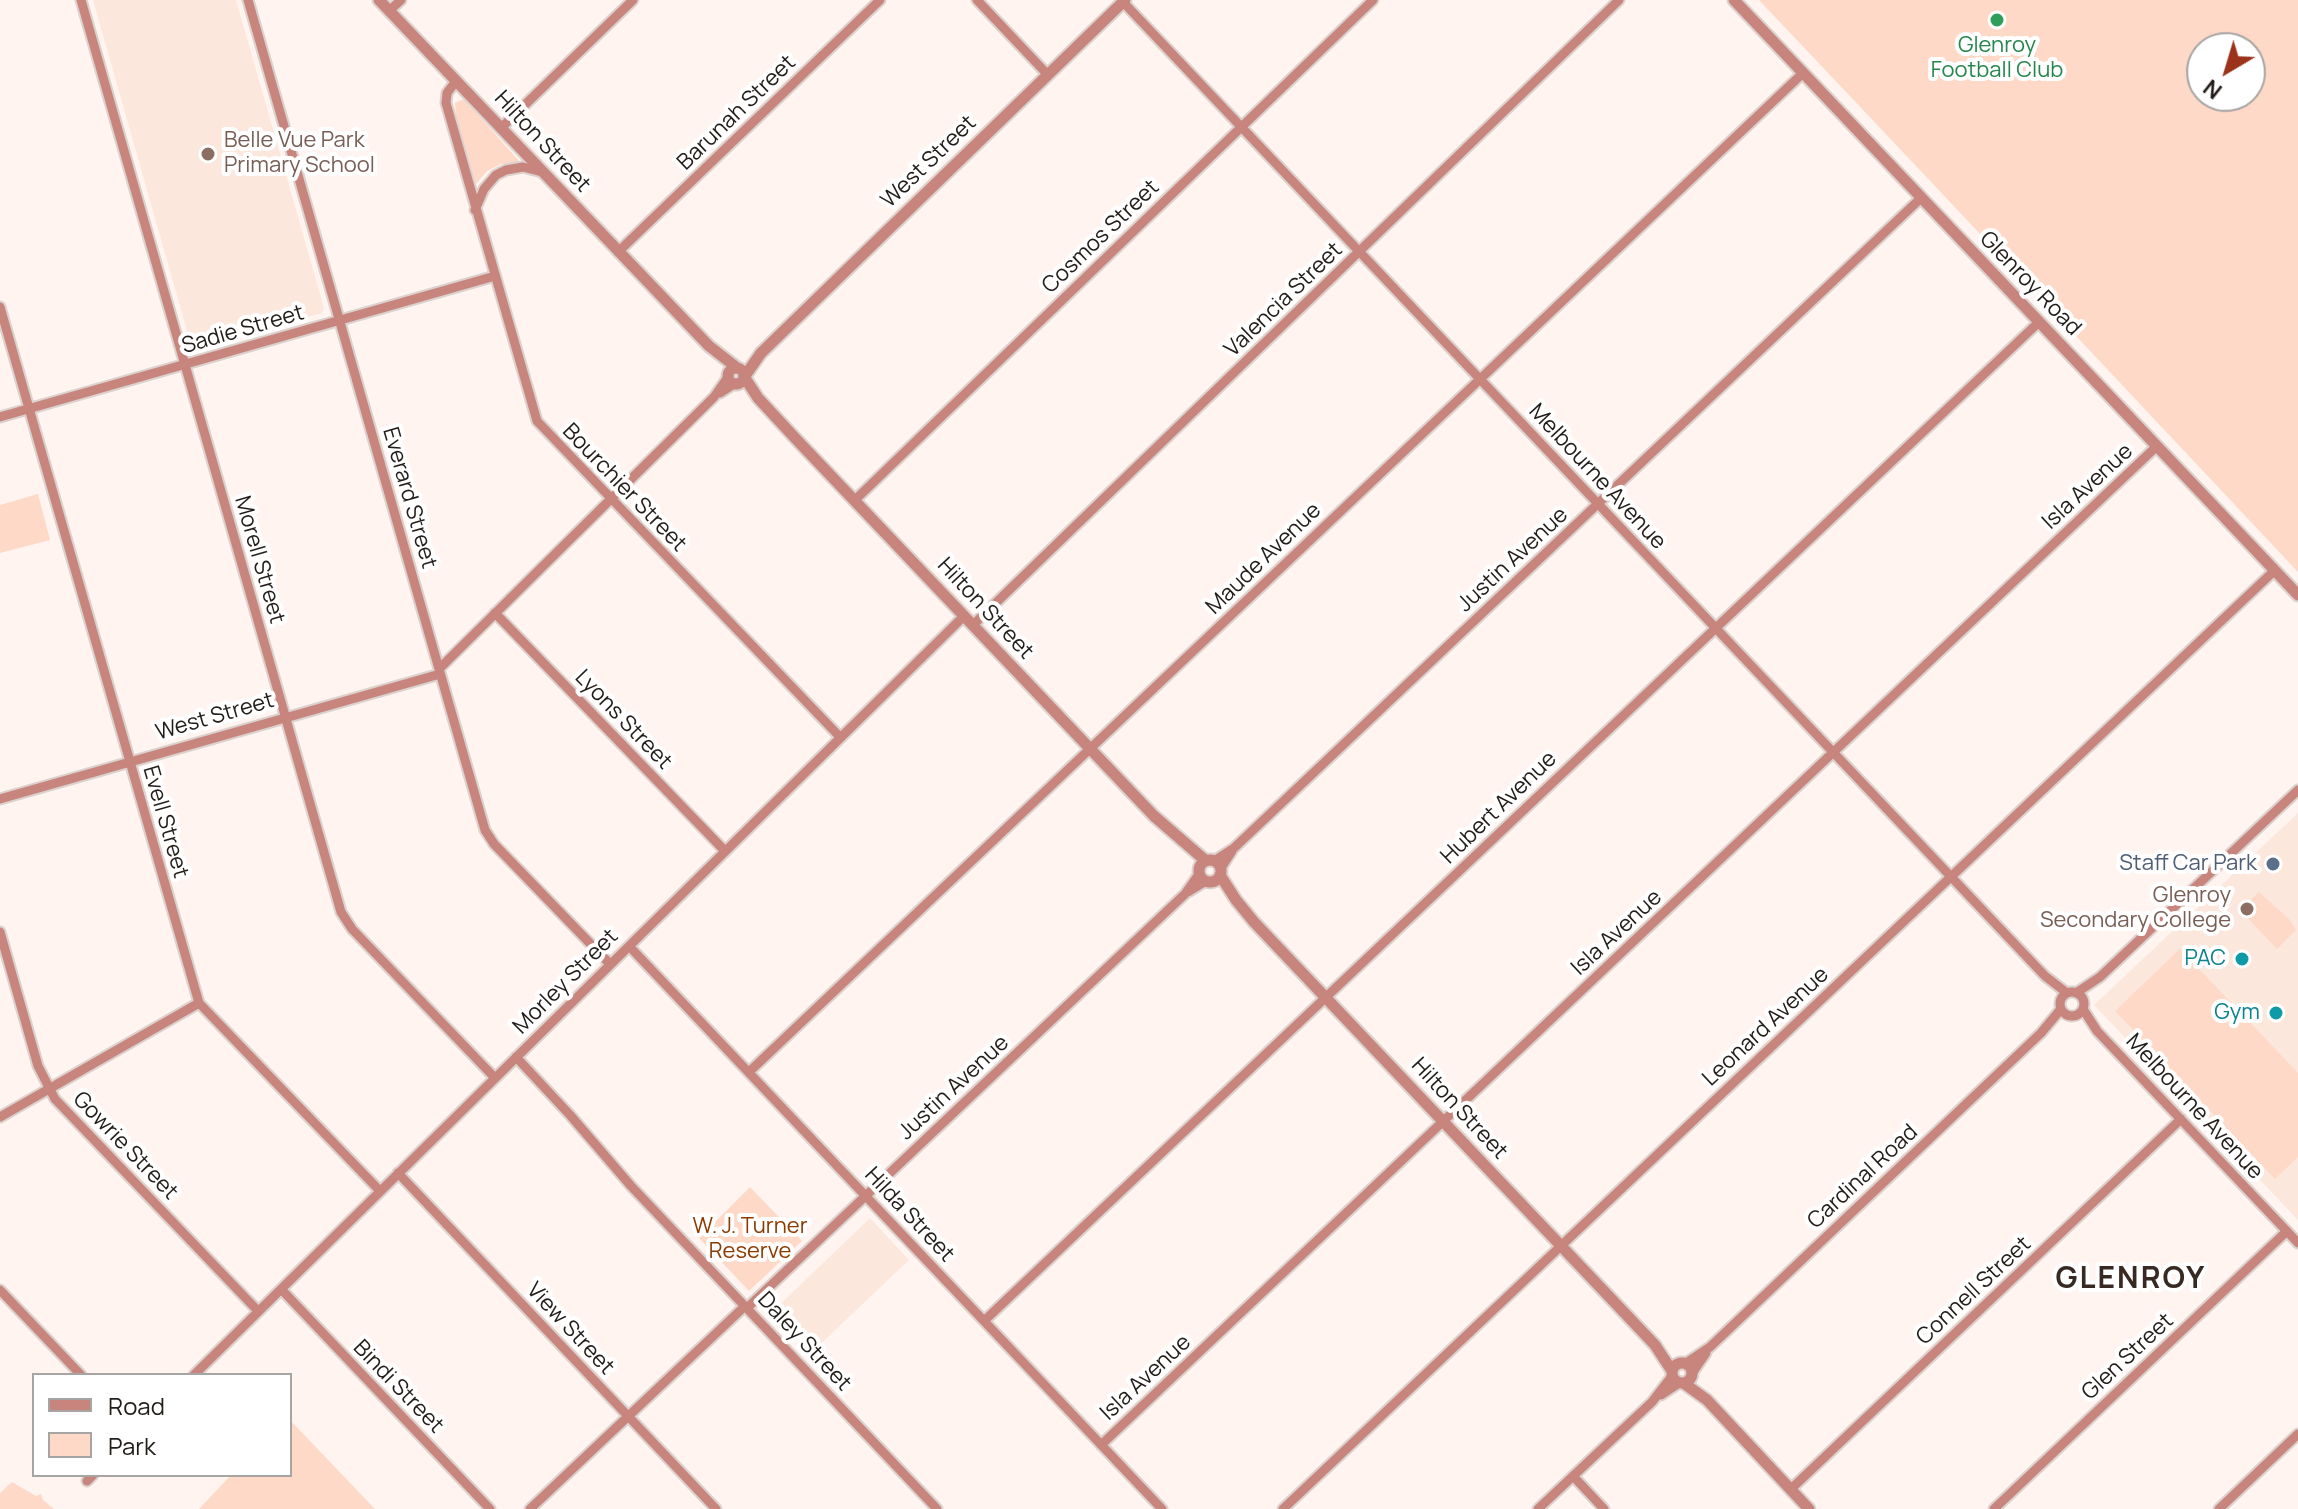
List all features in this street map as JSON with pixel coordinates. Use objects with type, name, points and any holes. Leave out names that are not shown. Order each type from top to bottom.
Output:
[{"type":"street","name":"Morell Street","points":[[81,0],[344,920],[495,1078]]},
{"type":"street","name":"Everard Street","points":[[248,0],[489,837],[610,964]]},
{"type":"street","name":"Hilton Street","points":[[379,0],[1090,749],[1210,871],[1325,997],[1809,1509]]},
{"type":"street","points":[[389,11],[401,0]]},
{"type":"street","points":[[501,128],[633,0]]},
{"type":"street","name":"Barunah Street","points":[[618,252],[880,0]]},
{"type":"street","points":[[977,0],[1048,75]]},
{"type":"street","name":"Cosmos Street","points":[[855,500],[1373,0]]},
{"type":"street","name":"Valencia Street","points":[[973,625],[1619,0]]},
{"type":"street","name":"Glenroy Road","points":[[1734,0],[2298,595]]},
{"type":"street","name":"West Street","points":[[0,799],[440,671],[714,397],[1124,1]]},
{"type":"street","name":"Melbourne Avenue","points":[[1124,1],[2298,1243]]},
{"type":"street","name":"Maude Avenue","points":[[749,1072],[1803,73]]},
{"type":"street","name":"Bourchier Street","points":[[456,81],[447,93],[446,103],[537,421],[840,737]]},
{"type":"street","points":[[475,210],[484,189],[496,175],[523,167],[542,172]]},
{"type":"street","name":"Justin Avenue","points":[[530,1509],[866,1196],[1921,198]]},
{"type":"street","name":"Sadie Street","points":[[0,417],[495,276]]},
{"type":"street","name":"Evell Street","points":[[0,307],[199,1003],[380,1191]]},
{"type":"street","name":"Hubert Avenue","points":[[984,1321],[2039,322]]},
{"type":"street","name":"Isla Avenue","points":[[1101,1445],[2157,446]]},
{"type":"street","name":"Leonard Avenue","points":[[1283,1509],[2274,571]]},
{"type":"street","name":"Lyons Street","points":[[495,613],[725,851]]},
{"type":"street","name":"Morley Street","points":[[196,1373],[964,616]]},
{"type":"street","name":"Cardinal Road","points":[[1538,1509],[2298,790]]},
{"type":"street","name":"Gowrie Street","points":[[0,932],[38,1066],[49,1089],[64,1111],[258,1311]]},
{"type":"street","name":"Hilda Street","points":[[629,946],[1162,1509]]},
{"type":"street","points":[[0,1117],[199,1003]]},
{"type":"street","name":"Daley Street","points":[[516,1057],[631,1186],[937,1509]]},
{"type":"street","name":"Connell Street","points":[[1791,1489],[2181,1119]]},
{"type":"street","name":"View Street","points":[[398,1173],[716,1509]]},
{"type":"street","name":"Glen Street","points":[[1994,1509],[2287,1231]]},
{"type":"street","name":"Bindi Street","points":[[281,1289],[490,1509]]},
{"type":"street","points":[[0,1290],[79,1373]]},
{"type":"street","points":[[2219,1509],[2298,1434]]},
{"type":"street","points":[[1573,1476],[1604,1509]]},
{"type":"shaded area","name":"Belle Vue Park Primary School","points":[[93,0],[236,0],[324,308],[322,313],[196,348],[191,345]]},
{"type":"shaded area","name":"Glenroy Secondary College","points":[[2298,813],[2298,1220],[2094,1005]]},
{"type":"shaded area","points":[[870,1218],[909,1260],[811,1353],[772,1312]]},
{"type":"green space","points":[[1759,0],[2298,0],[2298,572]]},
{"type":"green space","points":[[464,99],[521,163],[501,164],[487,171],[476,184],[456,116],[455,103]]},
{"type":"green space","points":[[38,494],[50,540],[0,553],[0,505]]},
{"type":"green space","points":[[2259,892],[2290,920],[2296,930],[2277,949],[2240,910]]},
{"type":"green space","points":[[2180,949],[2298,1073],[2298,1157],[2275,1179],[2115,1011]]},
{"type":"green space","name":"W. J. Turner Reserve","points":[[750,1187],[802,1241],[749,1291],[699,1238]]},
{"type":"green space","points":[[292,1422],[375,1509],[199,1509],[229,1477],[292,1477]]},
{"type":"green space","points":[[12,1482],[36,1496],[41,1494],[43,1500],[54,1509],[0,1509],[0,1493]]},
{"type":"place","name":"Glenroy Football Club","points":[[1997,20]]},
{"type":"place","name":"Belle Vue Park Primary School","points":[[208,154]]},
{"type":"place","name":"Staff Car Park","points":[[2273,864]]},
{"type":"place","name":"Glenroy Secondary College","points":[[2247,909]]},
{"type":"place","name":"PAC","points":[[2242,959]]},
{"type":"place","name":"Gym","points":[[2276,1013]]},
{"type":"district","name":"GLENROY","points":[[2131,1280]]}]
